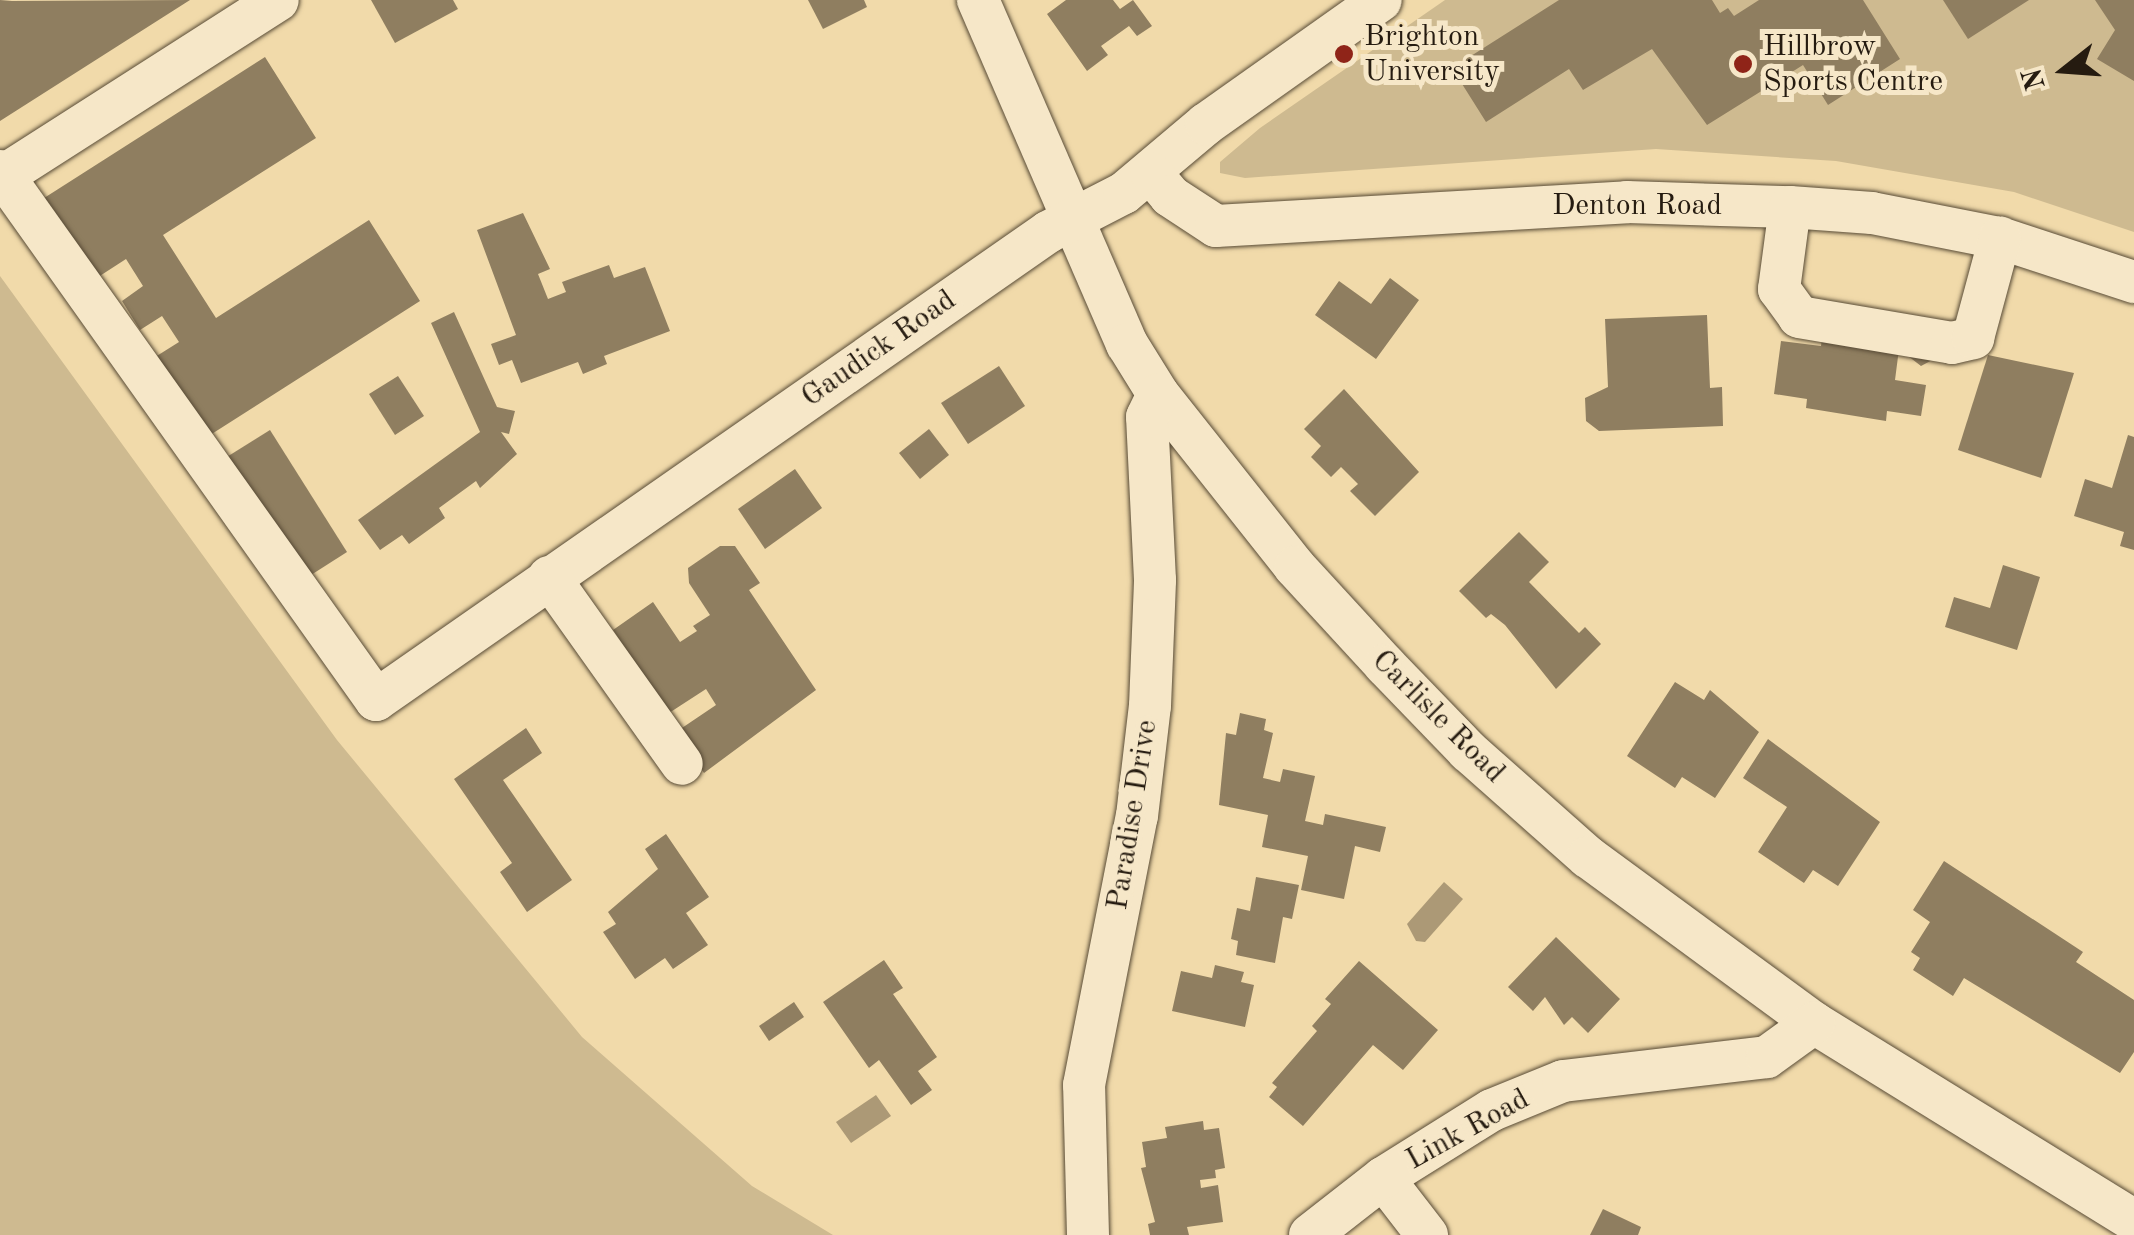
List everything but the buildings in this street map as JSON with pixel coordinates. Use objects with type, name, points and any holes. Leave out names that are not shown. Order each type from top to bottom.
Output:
[{"type":"street","points":[[2,174],[278,0]]},
{"type":"street","name":"Carlisle Road","points":[[978,0],[1127,344],[1158,394],[1296,566],[1468,751],[1588,857],[1814,1023],[2130,1207]]},
{"type":"street","name":"Gaudick Road","points":[[2,174],[376,700],[1048,232],[1076,221],[1150,173],[1206,124],[1382,0]]},
{"type":"street","name":"Denton Road","points":[[1150,173],[1196,218],[1242,228],[1627,202],[1790,207],[1872,213],[2000,238],[2134,282]]},
{"type":"street","points":[[1790,207],[1779,289],[1799,317],[1952,343],[1974,338],[2000,238]]},
{"type":"street","name":"Paradise Drive","points":[[1088,1235],[1084,1086],[1136,816],[1150,706],[1155,580],[1146,417],[1158,394]]},
{"type":"street","points":[[549,577],[682,764]]},
{"type":"street","name":"Link Road","points":[[1310,1235],[1383,1178],[1492,1110],[1563,1082],[1728,1066],[1767,1057],[1814,1023]]},
{"type":"street","points":[[1383,1178],[1427,1235]]},
{"type":"shaded area","name":"Hillbrow Sports Centre","points":[[1445,0],[2134,0],[2134,232],[2014,192],[1836,161],[1656,149],[1245,178],[1220,173],[1220,162],[1260,128]]},
{"type":"shaded area","points":[[0,276],[337,740],[582,1037],[752,1186],[833,1235],[0,1235]]},
{"type":"shaded area","points":[[1444,882],[1463,899],[1425,942],[1416,941],[1407,924]]},
{"type":"shaded area","points":[[876,1095],[891,1116],[851,1143],[836,1122]]},
{"type":"place","name":"Brighton University","points":[[1344,54]]},
{"type":"place","name":"Hillbrow Sports Centre","points":[[1743,64]]}]
